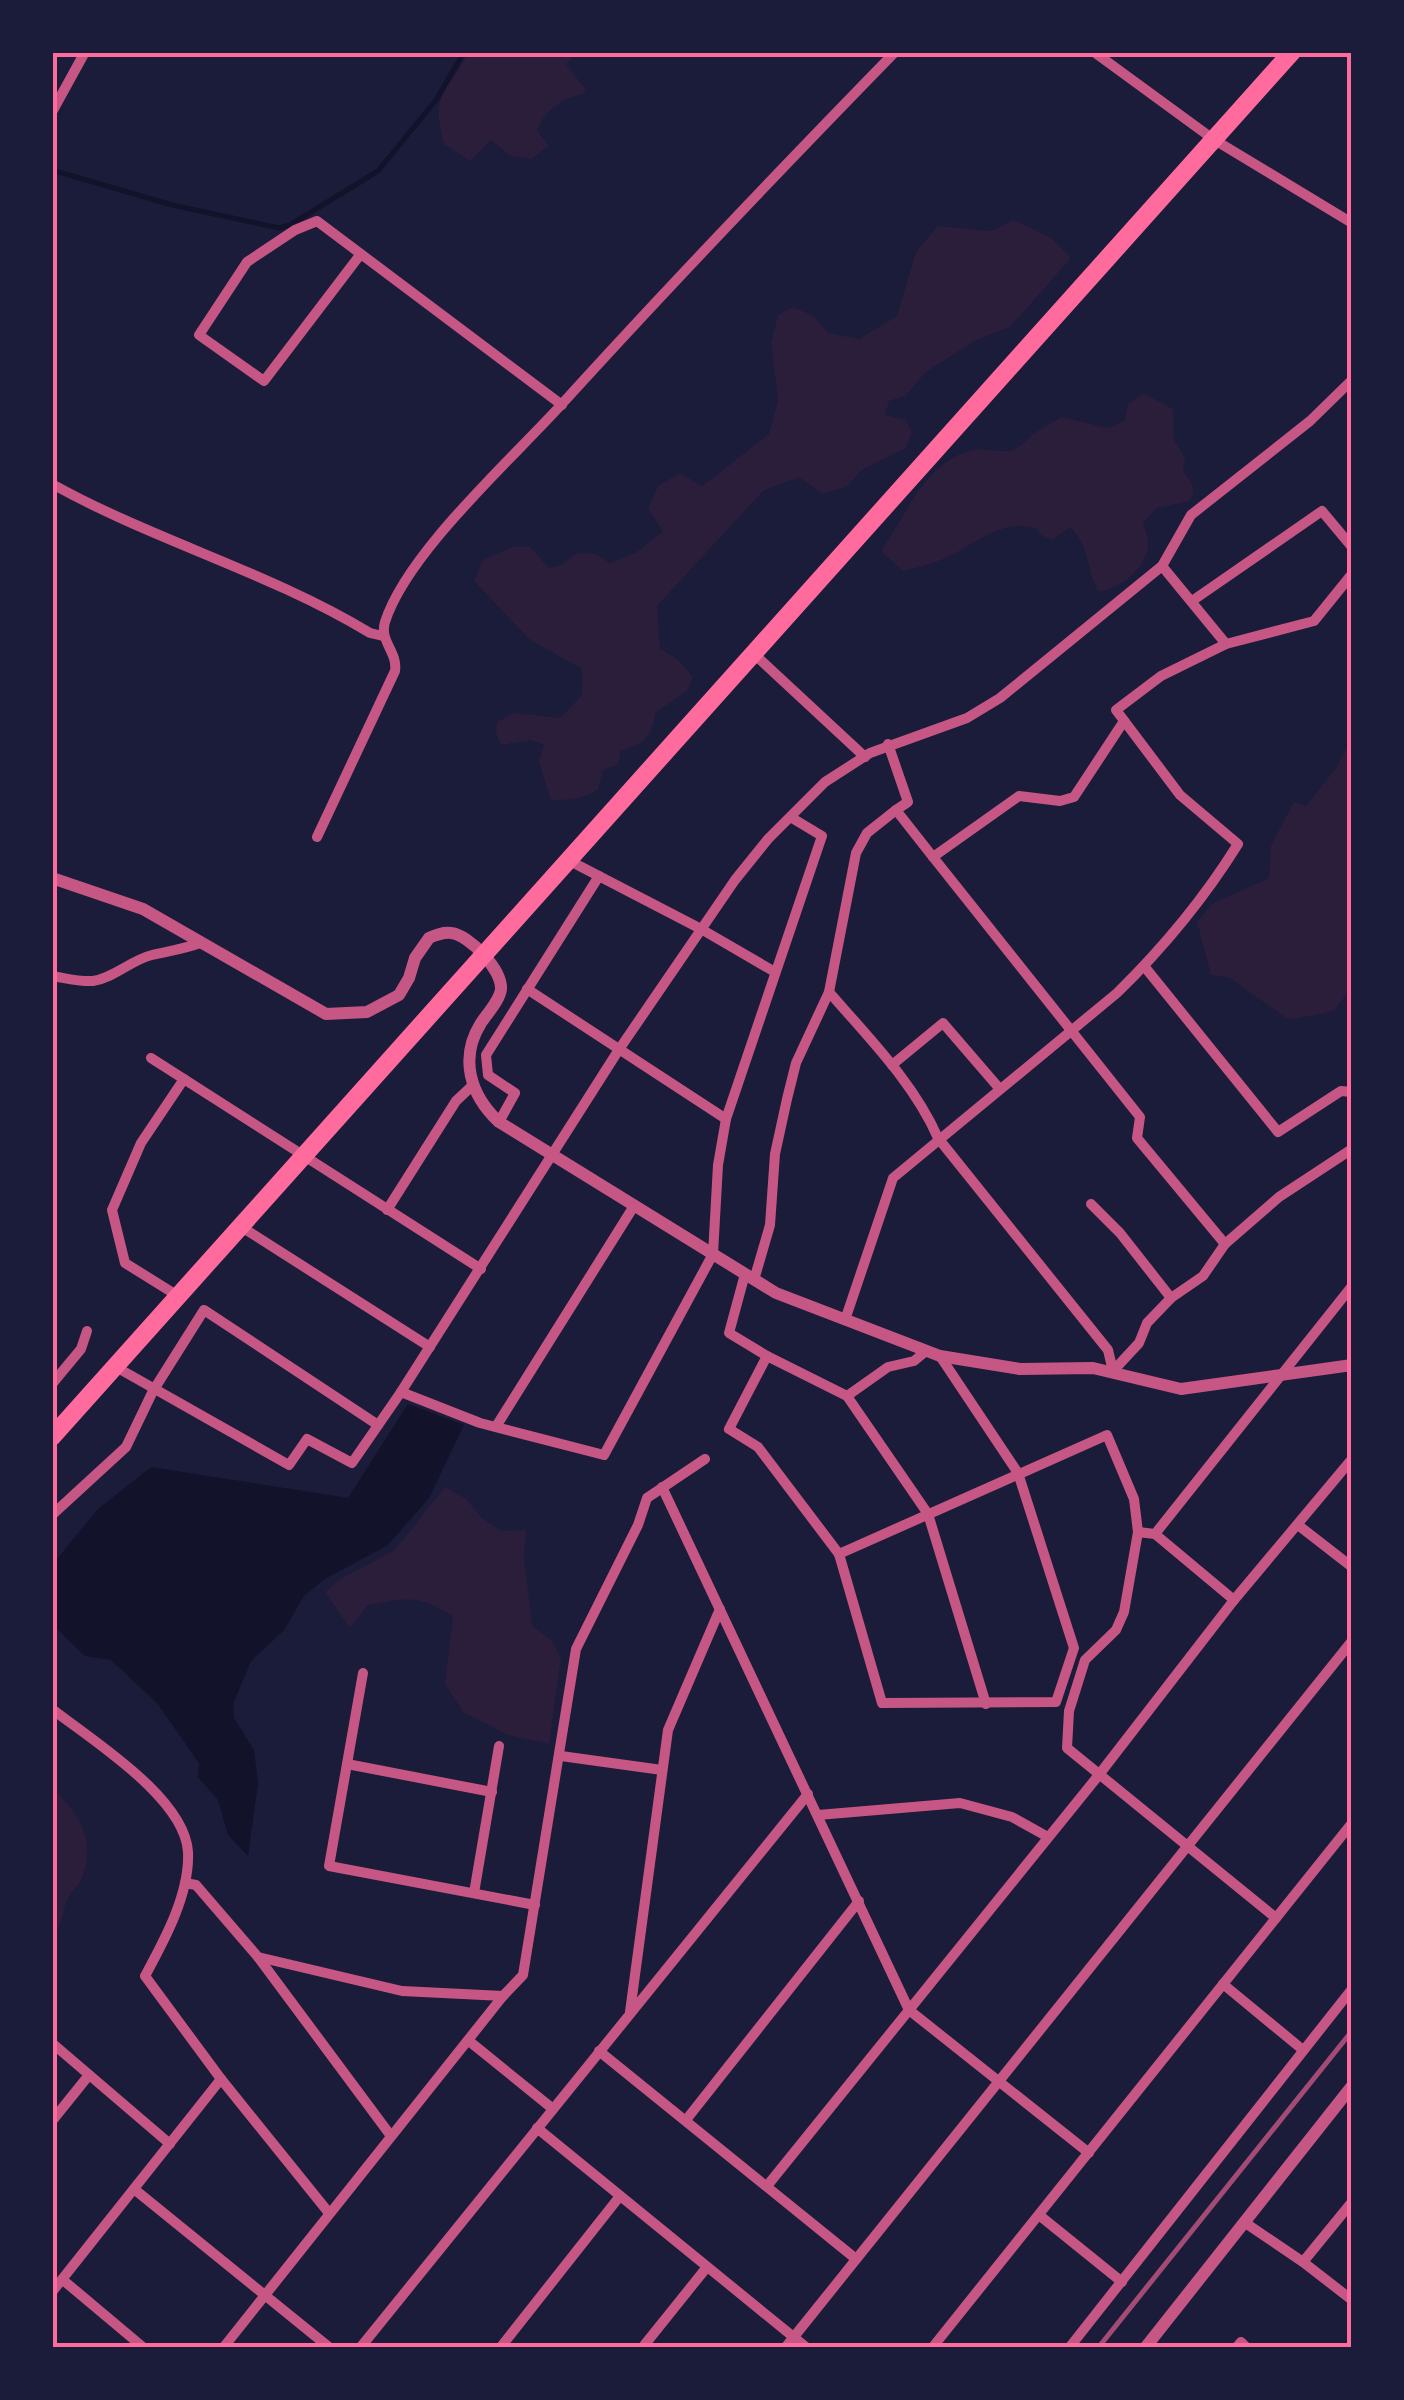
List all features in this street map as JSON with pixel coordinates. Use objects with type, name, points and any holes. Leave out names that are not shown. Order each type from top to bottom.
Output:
[{"type":"main road","points":[[52,1437],[1292,52]]},
{"type":"street","points":[[52,112],[86,52]]},
{"type":"street","points":[[317,838],[395,671],[396,660],[383,636],[384,623],[422,559],[453,521],[895,52]]},
{"type":"street","points":[[1094,52],[1213,139],[1352,223]]},
{"type":"street","points":[[360,256],[264,380],[199,335],[247,262],[317,221],[562,405]]},
{"type":"street","points":[[116,1367],[289,1465],[308,1440],[352,1463],[481,1270],[618,1051],[701,929],[768,840],[825,782],[888,744],[966,718],[1000,698],[1162,566],[1191,515],[1310,421],[1352,380]]},
{"type":"street","points":[[52,484],[112,516],[290,588],[370,633],[383,636]]},
{"type":"street","points":[[1192,602],[1322,511],[1352,547]]},
{"type":"street","points":[[1162,566],[1226,644]]},
{"type":"street","points":[[844,1320],[893,1178],[1144,966],[1238,844],[1180,795],[1116,710],[1161,676],[1226,644],[1314,621],[1352,574]]},
{"type":"street","points":[[753,653],[865,758]]},
{"type":"street","points":[[934,857],[1018,796],[1060,801],[1074,798],[1124,721]]},
{"type":"street","points":[[888,744],[908,802],[867,833],[856,853],[829,992],[796,1063],[775,1154],[770,1225],[729,1333],[847,1396],[928,1514],[986,1704]]},
{"type":"street","points":[[896,810],[1140,1117],[1137,1138],[1225,1244]]},
{"type":"street","points":[[401,1392],[480,1423],[604,1455],[714,1254],[718,1166],[726,1119],[822,836],[792,818]]},
{"type":"street","points":[[568,860],[774,972]]},
{"type":"street","points":[[499,1122],[514,1092],[488,1076],[486,1055],[599,876]]},
{"type":"street","points":[[52,878],[143,909],[326,1014],[367,1012],[399,995],[428,938],[439,934],[462,936],[483,954],[500,989],[472,1043],[473,1085],[482,1106],[499,1122],[776,1293],[926,1351],[1020,1370],[1093,1368],[1182,1389],[1352,1365]]},
{"type":"street","points":[[52,976],[90,982],[105,978],[130,962],[200,943]]},
{"type":"street","points":[[1144,966],[1278,1132],[1341,1091],[1352,1092]]},
{"type":"street","points":[[527,988],[726,1119]]},
{"type":"street","points":[[829,992],[892,1065],[938,1138],[1108,1350],[1113,1371]]},
{"type":"street","points":[[892,1065],[943,1023],[998,1088]]},
{"type":"street","points":[[151,1058],[481,1270]]},
{"type":"street","points":[[178,1296],[125,1263],[112,1210],[141,1143],[184,1078]]},
{"type":"street","points":[[387,1210],[456,1101],[473,1085]]},
{"type":"street","points":[[1113,1371],[1139,1343],[1147,1323],[1170,1298],[1203,1276],[1225,1244],[1279,1197],[1352,1149]]},
{"type":"street","points":[[1091,1204],[1120,1233],[1170,1298]]},
{"type":"street","points":[[497,1426],[634,1206]]},
{"type":"street","points":[[240,1226],[430,1346]]},
{"type":"street","points":[[1155,1534],[1352,1286]]},
{"type":"street","points":[[52,1515],[126,1447],[153,1391],[204,1310],[378,1426]]},
{"type":"street","points":[[52,1384],[82,1349],[87,1330]]},
{"type":"street","points":[[847,1396],[888,1367],[914,1361],[926,1351]]},
{"type":"street","points":[[767,1356],[729,1429],[758,1447],[839,1554],[882,1703],[1056,1702],[1074,1648],[1018,1473],[940,1356]]},
{"type":"street","points":[[839,1554],[1107,1435],[1134,1498],[1138,1532],[1124,1612],[1116,1630],[1085,1660],[1069,1712],[1067,1748],[1276,1918]]},
{"type":"street","points":[[767,2186],[1098,1776],[1234,1600],[1352,1458]]},
{"type":"street","points":[[223,2348],[522,1976],[582,1632],[638,1525],[646,1498],[705,1459]]},
{"type":"street","points":[[662,1488],[909,2010],[1089,2152]]},
{"type":"street","points":[[1298,1525],[1352,1567]]},
{"type":"street","points":[[1138,1532],[1155,1534],[1234,1600]]},
{"type":"street","points":[[630,2013],[662,1770],[676,1707],[720,1608]]},
{"type":"street","points":[[785,2348],[1352,1641]]},
{"type":"street","points":[[363,1673],[330,1866],[535,1904]]},
{"type":"street","points":[[52,1709],[143,1782],[178,1819],[188,1854],[185,1883],[145,1976],[329,2213]]},
{"type":"street","points":[[474,1893],[499,1746]]},
{"type":"street","points":[[560,1756],[662,1770]]},
{"type":"street","points":[[347,1764],[492,1792]]},
{"type":"street","points":[[360,2348],[808,1794]]},
{"type":"street","points":[[818,1814],[960,1803],[1012,1817],[1048,1836]]},
{"type":"street","points":[[932,2348],[1352,1823]]},
{"type":"street","points":[[185,1883],[196,1884],[258,1958],[391,2136]]},
{"type":"street","points":[[686,2120],[860,1901]]},
{"type":"street","points":[[258,1958],[402,1991],[503,1996]]},
{"type":"street","points":[[1223,1984],[1303,2050]]},
{"type":"street","points":[[1068,2348],[1352,1989]]},
{"type":"street","points":[[469,2041],[552,2109]]},
{"type":"street","points":[[52,2043],[170,2144]]},
{"type":"street","points":[[599,2051],[856,2259]]},
{"type":"street","points":[[52,2122],[90,2074]]},
{"type":"street","points":[[52,2292],[222,2079]]},
{"type":"street","points":[[1145,2348],[1352,2086]]},
{"type":"street","points":[[536,2128],[807,2348]]},
{"type":"street","points":[[134,2189],[330,2348]]},
{"type":"street","points":[[500,2348],[620,2196]]},
{"type":"street","points":[[1303,2262],[1352,2202]]},
{"type":"street","points":[[1040,2214],[1122,2282]]},
{"type":"street","points":[[1244,2222],[1352,2300]]},
{"type":"street","points":[[642,2348],[707,2266]]},
{"type":"street","points":[[63,2280],[144,2348]]},
{"type":"street","points":[[1236,2348],[1241,2342],[1247,2348]]},
{"type":"shaded area","points":[[468,53],[577,53],[566,64],[586,90],[560,103],[543,118],[537,131],[549,145],[532,159],[511,156],[491,140],[470,161],[444,144],[440,104]]},
{"type":"shaded area","points":[[1013,220],[1050,237],[1071,258],[1011,326],[976,340],[926,372],[905,396],[889,401],[885,415],[906,420],[912,432],[906,448],[863,469],[846,487],[823,494],[799,477],[763,491],[657,606],[660,648],[693,677],[687,691],[655,713],[645,739],[620,751],[619,764],[603,770],[598,790],[580,798],[551,801],[539,762],[544,745],[530,740],[501,745],[497,722],[514,713],[560,718],[582,695],[582,669],[529,639],[474,581],[483,560],[512,547],[530,547],[549,568],[561,565],[577,553],[596,554],[610,563],[637,552],[663,531],[648,509],[658,486],[680,473],[702,486],[769,434],[778,400],[771,343],[778,315],[793,307],[814,316],[828,333],[859,339],[897,316],[916,252],[938,226],[991,231]]},
{"type":"shaded area","points":[[1143,393],[1173,409],[1174,440],[1185,458],[1183,472],[1193,492],[1190,501],[1157,508],[1143,522],[1148,540],[1146,554],[1123,583],[1098,591],[1082,543],[1070,527],[1052,540],[1036,528],[998,530],[941,560],[903,571],[881,551],[927,480],[952,458],[974,450],[1015,449],[1061,417],[1108,428],[1125,420],[1128,404]]},
{"type":"shaded area","points":[[1351,740],[1351,988],[1334,1011],[1289,1020],[1230,978],[1211,975],[1197,922],[1212,904],[1269,878],[1271,845],[1294,802],[1306,806],[1336,768]]},
{"type":"shaded area","points":[[408,1404],[464,1425],[429,1498],[388,1545],[323,1580],[304,1596],[284,1630],[251,1661],[233,1704],[234,1718],[254,1750],[258,1783],[248,1856],[228,1835],[218,1800],[198,1777],[199,1763],[157,1703],[111,1660],[85,1656],[53,1625],[53,1564],[97,1510],[151,1467],[348,1498]]},
{"type":"shaded area","points":[[445,1487],[466,1499],[482,1518],[501,1531],[526,1530],[524,1557],[532,1625],[552,1641],[561,1658],[549,1744],[508,1735],[463,1712],[445,1684],[453,1616],[421,1601],[394,1601],[368,1605],[350,1628],[325,1592],[339,1580],[395,1550]]},
{"type":"shaded area","points":[[52,1787],[78,1818],[87,1853],[81,1880],[68,1897],[53,1937]]},
{"type":"waterway","points":[[52,170],[172,205],[279,228],[290,225],[378,171],[436,100],[464,52]]},
{"type":"railway","points":[[1098,2348],[1352,2031]]}]
